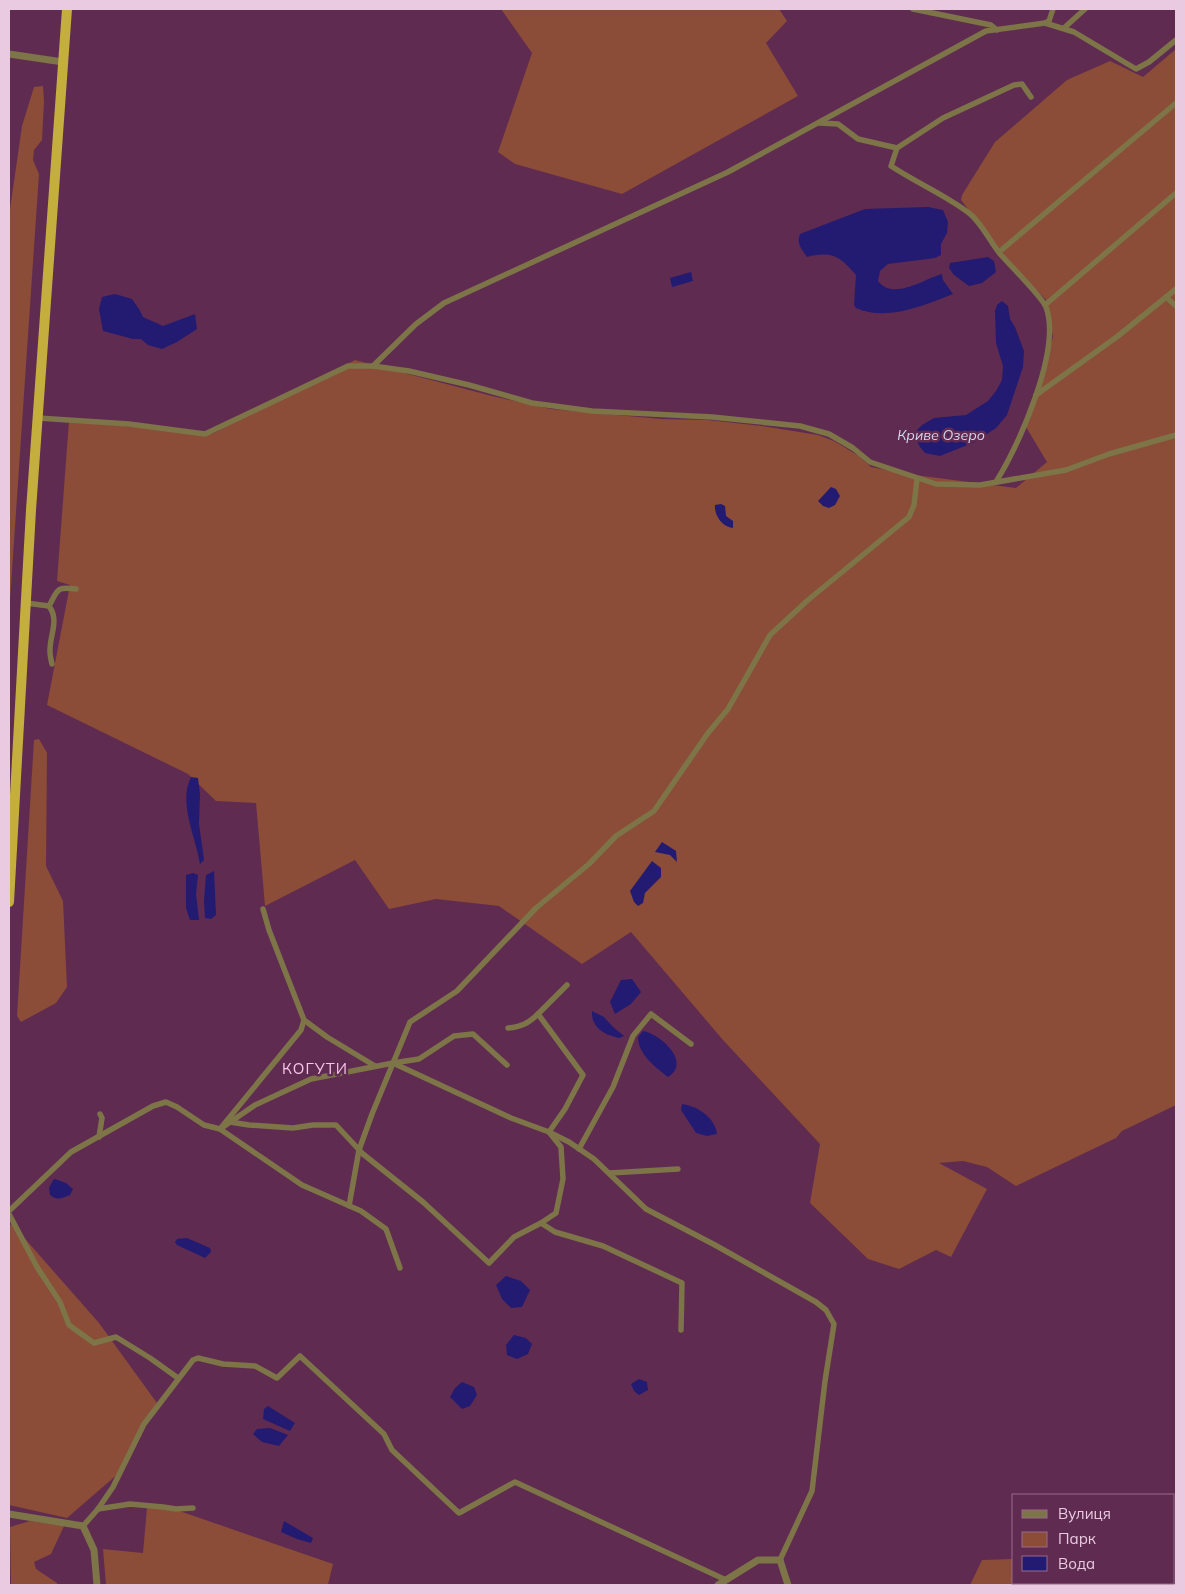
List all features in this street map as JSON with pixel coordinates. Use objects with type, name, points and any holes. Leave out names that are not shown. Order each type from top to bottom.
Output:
[{"type":"highway","points":[[9,902],[38,418],[67,9]]},
{"type":"street","points":[[913,9],[991,25],[997,30]]},
{"type":"street","points":[[1045,23],[1049,21],[1053,9]]},
{"type":"street","points":[[1064,28],[1085,9]]},
{"type":"street","points":[[373,366],[416,324],[444,303],[730,175],[986,31],[1045,23],[1074,32],[1136,69],[1149,62],[1176,40]]},
{"type":"street","points":[[9,54],[63,62]]},
{"type":"street","points":[[996,482],[1011,457],[1036,395],[1049,342],[1049,324],[1045,305],[999,252],[971,215],[948,199],[891,166],[897,148],[943,118],[1014,85],[1022,84],[1031,97]]},
{"type":"street","points":[[999,252],[1176,103]]},
{"type":"street","points":[[820,123],[838,124],[858,139],[897,148]]},
{"type":"street","points":[[1045,305],[1176,193]]},
{"type":"street","points":[[1036,395],[1118,336],[1176,288]]},
{"type":"street","points":[[1166,297],[1176,306]]},
{"type":"street","points":[[38,418],[129,424],[205,434],[348,366],[373,366],[426,375],[532,403],[592,411],[712,417],[800,426],[829,434],[853,448],[870,462],[936,484],[980,485],[1066,470],[1109,454],[1176,435]]},
{"type":"street","points":[[349,1206],[359,1150],[392,1063],[410,1022],[457,991],[536,908],[588,864],[616,836],[654,811],[708,733],[728,709],[770,635],[808,600],[909,517],[915,499],[917,479]]},
{"type":"street","points":[[49,606],[57,591],[64,587],[76,589]]},
{"type":"street","points":[[26,603],[49,606],[54,612],[50,652],[52,664]]},
{"type":"street","points":[[263,909],[304,1020],[326,1038],[375,1066]]},
{"type":"street","points":[[508,1028],[530,1023],[567,985]]},
{"type":"street","points":[[538,1014],[553,1037],[583,1075],[565,1109],[549,1132]]},
{"type":"street","points":[[579,1148],[613,1087],[633,1036],[651,1014],[691,1044]]},
{"type":"street","points":[[220,1129],[300,1030],[304,1020]]},
{"type":"street","points":[[220,1129],[254,1105],[311,1079],[419,1058],[454,1036],[474,1034],[508,1065]]},
{"type":"street","points":[[392,1063],[503,1115],[549,1132],[579,1148],[610,1173],[646,1209],[715,1244],[816,1302],[826,1310],[834,1324],[812,1491],[780,1560],[788,1585]]},
{"type":"street","points":[[178,1378],[116,1337],[94,1343],[69,1325],[60,1302],[37,1267],[9,1212],[71,1152],[153,1106],[166,1102],[177,1107],[204,1125],[220,1129],[302,1184],[361,1211],[386,1230],[400,1268]]},
{"type":"street","points":[[99,1136],[102,1118],[100,1114]]},
{"type":"street","points":[[230,1122],[293,1128],[313,1125],[336,1126],[359,1150],[423,1202],[489,1263],[514,1237],[556,1214],[563,1179],[561,1147],[549,1132]]},
{"type":"street","points":[[610,1173],[678,1169]]},
{"type":"street","points":[[541,1223],[555,1232],[604,1246],[682,1282],[681,1330]]},
{"type":"street","points":[[83,1526],[98,1509],[113,1486],[144,1424],[193,1360],[198,1358],[223,1364],[256,1366],[278,1378],[300,1356],[384,1434],[392,1450],[459,1512],[515,1482],[726,1580]]},
{"type":"street","points":[[98,1509],[130,1504],[163,1506],[176,1509],[193,1508]]},
{"type":"street","points":[[9,1514],[83,1526]]},
{"type":"street","points":[[83,1526],[94,1550],[97,1585]]},
{"type":"street","points":[[718,1585],[758,1560],[780,1560]]},
{"type":"green space","points":[[501,9],[779,9],[787,21],[766,43],[798,96],[622,194],[515,164],[498,152],[532,53]]},
{"type":"green space","points":[[1176,49],[1176,1105],[1122,1131],[1116,1138],[1016,1186],[987,1167],[963,1161],[939,1163],[987,1189],[951,1257],[936,1250],[899,1269],[868,1259],[810,1203],[820,1144],[723,1040],[631,932],[582,964],[499,906],[436,899],[389,909],[355,860],[265,906],[256,803],[216,801],[188,774],[47,705],[70,585],[57,581],[69,421],[212,434],[355,360],[492,396],[551,409],[661,419],[708,420],[818,435],[834,441],[859,456],[871,467],[907,474],[1016,488],[1047,462],[1026,427],[1053,337],[1047,301],[1012,265],[961,200],[962,195],[995,142],[1067,80],[1110,61],[1143,77]]},
{"type":"green space","points":[[43,86],[42,140],[34,150],[33,160],[39,174],[9,615],[9,216],[22,126],[34,87]]},
{"type":"green space","points":[[39,739],[47,753],[46,866],[63,901],[67,987],[56,1003],[21,1022],[17,1016],[34,740]]},
{"type":"green space","points":[[12,1224],[99,1323],[157,1403],[119,1473],[67,1518],[9,1505],[9,1226]]},
{"type":"green space","points":[[165,1506],[333,1564],[328,1585],[106,1585],[103,1549],[143,1553],[147,1508]]},
{"type":"green space","points":[[30,1521],[64,1526],[51,1554],[34,1562],[36,1569],[57,1583],[57,1585],[11,1585],[10,1527]]},
{"type":"green space","points":[[1012,1559],[1012,1584],[1105,1585],[970,1585],[982,1560]]},
{"type":"water","points":[[928,207],[943,210],[948,222],[947,233],[941,244],[941,255],[935,258],[888,264],[880,271],[878,281],[884,287],[900,289],[942,274],[943,280],[953,294],[918,307],[893,313],[868,312],[856,308],[854,305],[856,275],[845,263],[835,257],[816,255],[807,257],[799,244],[800,234],[865,209]]},
{"type":"water","points":[[988,257],[994,261],[996,272],[982,283],[969,286],[954,275],[949,268],[950,263]]},
{"type":"water","points":[[691,272],[693,281],[672,287],[670,278]]},
{"type":"water","points":[[115,294],[132,299],[143,317],[163,326],[195,314],[197,329],[162,349],[148,345],[141,339],[133,339],[103,331],[99,309],[102,297]]},
{"type":"water","name":"Криве Озеро","points":[[1002,301],[1008,306],[1010,319],[1024,351],[1023,367],[1007,415],[996,428],[975,442],[940,456],[925,453],[915,437],[916,431],[922,425],[934,418],[966,415],[988,401],[1002,380],[1003,366],[996,343],[995,311],[997,305]]},
{"type":"water","points":[[831,487],[836,489],[840,496],[835,505],[829,508],[823,506],[818,501]]},
{"type":"water","points":[[721,504],[725,506],[726,516],[733,521],[733,528],[726,526],[716,513],[715,505]]},
{"type":"water","points":[[191,777],[198,778],[200,794],[199,824],[204,860],[200,864],[187,809],[187,787]]},
{"type":"water","points":[[662,842],[676,851],[677,862],[670,855],[655,852]]},
{"type":"water","points":[[652,861],[661,868],[661,877],[645,893],[643,903],[638,906],[634,902],[630,891]]},
{"type":"water","points":[[214,871],[216,915],[211,919],[205,918],[204,901],[206,875]]},
{"type":"water","points":[[193,873],[198,875],[196,894],[199,920],[190,920],[186,908],[186,875]]},
{"type":"water","points":[[632,979],[641,992],[631,1004],[615,1014],[610,1002],[621,980]]},
{"type":"water","points":[[592,1011],[604,1017],[624,1036],[614,1037],[600,1030],[594,1022]]},
{"type":"water","points":[[643,1031],[658,1037],[675,1057],[677,1064],[675,1071],[668,1077],[648,1060],[641,1049],[638,1037]]},
{"type":"water","points":[[682,1104],[694,1107],[705,1114],[716,1128],[717,1134],[707,1136],[696,1133],[681,1110]]},
{"type":"water","points":[[55,1179],[66,1183],[73,1189],[70,1195],[57,1198],[50,1195],[49,1188]]},
{"type":"water","points":[[187,1238],[210,1248],[211,1252],[205,1258],[177,1245],[175,1242],[177,1239]]},
{"type":"water","points":[[506,1276],[521,1281],[530,1290],[522,1307],[511,1308],[502,1299],[496,1285]]},
{"type":"water","points":[[514,1335],[526,1338],[532,1344],[528,1354],[517,1359],[507,1355],[506,1345]]},
{"type":"water","points":[[639,1379],[647,1382],[648,1390],[639,1395],[634,1391],[631,1384]]},
{"type":"water","points":[[462,1382],[474,1387],[477,1395],[470,1406],[462,1409],[450,1397],[455,1388]]},
{"type":"water","points":[[268,1406],[295,1423],[290,1431],[263,1419],[264,1409]]},
{"type":"water","points":[[270,1428],[288,1435],[279,1446],[262,1442],[253,1434],[257,1429]]},
{"type":"water","points":[[284,1521],[313,1538],[311,1543],[281,1532]]},
{"type":"district","name":"КОГУТИ","points":[[315,1069]]}]
